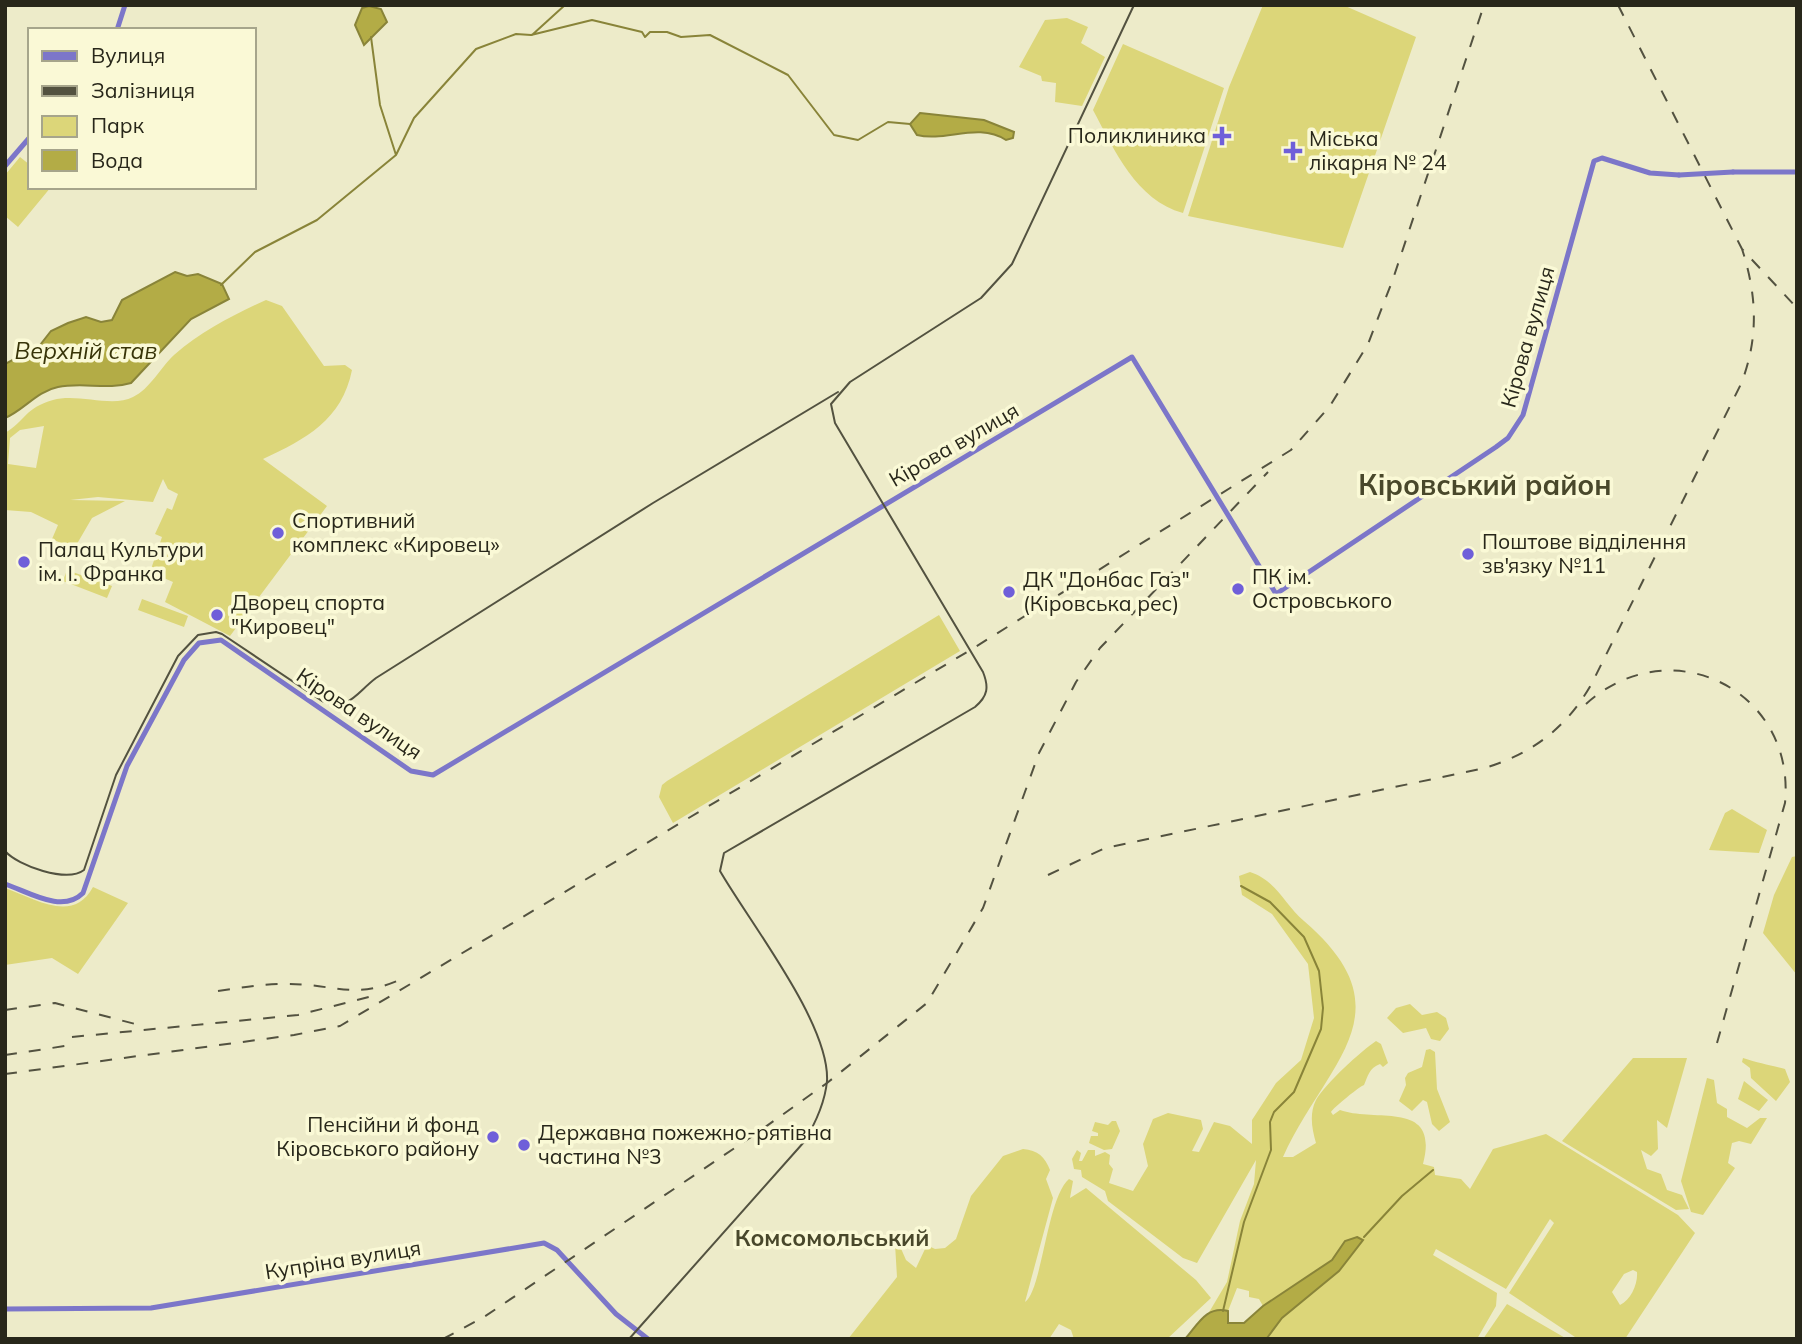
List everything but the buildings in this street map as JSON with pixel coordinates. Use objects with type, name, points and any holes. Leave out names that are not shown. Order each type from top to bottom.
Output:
[{"type":"main road","points":[[118,28],[125,5]]},
{"type":"main road","points":[[5,166],[28,139]]},
{"type":"main road","name":"Кірова вулиця","points":[[5,884],[60,903],[71,902],[83,893],[127,766],[184,660],[199,643],[221,640],[411,771],[433,775],[1132,357],[1220,507],[1276,594],[1496,447],[1517,428],[1536,374],[1594,161],[1602,158],[1650,173],[1679,175],[1797,172]]},
{"type":"main road","name":"Купріна вулиця","points":[[5,1309],[151,1308],[544,1243],[557,1250],[616,1314],[648,1339]]},
{"type":"green space","name":"Міська лікарня № 24","points":[[1263,5],[1343,5],[1416,37],[1343,248],[1188,216],[1229,87]]},
{"type":"green space","points":[[1067,18],[1088,27],[1081,43],[1105,57],[1082,106],[1055,102],[1056,83],[1042,81],[1041,76],[1019,67],[1045,20]]},
{"type":"green space","points":[[1123,44],[1224,88],[1183,213],[1167,207],[1140,186],[1119,157],[1093,110]]},
{"type":"green space","points":[[20,157],[28,163],[28,189],[49,189],[18,227],[5,216],[5,175]]},
{"type":"green space","points":[[266,300],[282,306],[324,366],[345,365],[352,370],[340,402],[320,426],[294,444],[263,459],[327,506],[230,636],[165,602],[173,582],[150,572],[162,537],[155,534],[167,508],[172,510],[178,494],[168,489],[163,479],[153,502],[98,497],[70,500],[125,501],[92,518],[74,549],[52,539],[58,525],[31,512],[5,510],[5,433],[36,407],[53,400],[73,398],[115,401],[133,397],[145,389],[169,360],[185,346],[218,324]],"holes":[[[44,426],[36,468],[8,464],[10,438],[20,430]]]},
{"type":"green space","points":[[67,570],[112,586],[107,598],[63,581]]},
{"type":"green space","points":[[142,599],[188,616],[184,627],[138,610]]},
{"type":"green space","points":[[939,615],[960,651],[673,823],[659,797],[662,785],[667,781]]},
{"type":"green space","points":[[1732,809],[1767,830],[1759,853],[1709,850],[1725,813]]},
{"type":"green space","points":[[1797,856],[1797,975],[1763,933],[1774,895],[1792,857]]},
{"type":"green space","points":[[1250,872],[1274,887],[1336,954],[1352,983],[1355,1011],[1349,1038],[1283,1157],[1293,1157],[1316,1143],[1312,1116],[1316,1100],[1344,1068],[1376,1041],[1381,1044],[1388,1063],[1383,1067],[1380,1064],[1373,1068],[1364,1085],[1336,1106],[1331,1112],[1333,1115],[1340,1110],[1401,1117],[1414,1122],[1422,1130],[1426,1144],[1423,1164],[1434,1167],[1435,1175],[1461,1179],[1470,1189],[1493,1149],[1546,1134],[1678,1215],[1695,1233],[1625,1339],[1578,1339],[1509,1293],[1554,1223],[1550,1219],[1506,1289],[1436,1249],[1433,1255],[1497,1293],[1496,1306],[1477,1339],[1263,1339],[1292,1287],[1263,1306],[1259,1299],[1249,1297],[1249,1291],[1237,1288],[1228,1311],[1223,1309],[1208,1314],[1227,1282],[1240,1221],[1254,1184],[1256,1160],[1197,1263],[1183,1258],[1108,1201],[1105,1191],[1082,1177],[1081,1170],[1074,1169],[1072,1159],[1077,1150],[1081,1153],[1079,1161],[1082,1161],[1088,1150],[1095,1150],[1095,1156],[1105,1152],[1110,1155],[1109,1164],[1113,1169],[1109,1183],[1133,1191],[1148,1166],[1143,1144],[1153,1119],[1168,1113],[1201,1120],[1203,1129],[1192,1151],[1199,1152],[1214,1122],[1230,1126],[1252,1144],[1252,1120],[1276,1083],[1301,1060],[1314,1018],[1308,964],[1272,914],[1242,895],[1239,876]],"holes":[[[1633,1270],[1637,1272],[1633,1291],[1620,1305],[1612,1292],[1624,1274]]]},
{"type":"green space","points":[[93,887],[128,903],[78,974],[52,958],[5,965],[5,888],[53,906],[65,906],[85,898]]},
{"type":"green space","points":[[1410,1004],[1422,1015],[1437,1012],[1446,1018],[1449,1029],[1440,1041],[1431,1039],[1426,1028],[1403,1033],[1387,1018],[1396,1008]]},
{"type":"green space","points":[[1426,1050],[1435,1052],[1437,1089],[1450,1122],[1439,1131],[1432,1124],[1427,1102],[1423,1100],[1412,1111],[1399,1101],[1406,1085],[1405,1078],[1408,1073],[1422,1067]]},
{"type":"green space","points":[[1633,1058],[1687,1058],[1667,1128],[1657,1120],[1658,1149],[1651,1156],[1641,1150],[1647,1169],[1661,1174],[1667,1190],[1682,1195],[1689,1209],[1676,1210],[1562,1141]]},
{"type":"green space","points":[[1743,1058],[1785,1069],[1790,1082],[1776,1101],[1751,1078],[1750,1068],[1742,1062]]},
{"type":"green space","points":[[1707,1078],[1714,1080],[1717,1103],[1727,1109],[1727,1117],[1747,1128],[1760,1118],[1767,1118],[1751,1144],[1739,1141],[1732,1143],[1728,1163],[1735,1168],[1703,1215],[1691,1212],[1681,1181]]},
{"type":"green space","points":[[1744,1081],[1768,1100],[1759,1111],[1738,1099]]},
{"type":"green space","points":[[1116,1121],[1120,1131],[1112,1149],[1104,1150],[1089,1143],[1091,1136],[1098,1136],[1098,1133],[1092,1131],[1095,1122],[1108,1125]]},
{"type":"green space","points":[[1023,1149],[1037,1153],[1046,1161],[1050,1170],[1046,1179],[1053,1198],[1025,1302],[1036,1281],[1055,1204],[1069,1179],[1073,1181],[1070,1198],[1086,1188],[1196,1280],[1211,1298],[1167,1339],[1074,1339],[1071,1330],[1059,1324],[1049,1339],[848,1339],[897,1277],[895,1244],[899,1244],[906,1260],[916,1268],[925,1249],[918,1241],[935,1249],[945,1248],[956,1239],[971,1196],[1003,1156]]},
{"type":"green space","points":[[1507,1304],[1567,1339],[1483,1339]]},
{"type":"water","points":[[369,6],[381,9],[387,22],[364,45],[355,25],[362,8]]},
{"type":"water","points":[[920,113],[984,120],[1014,132],[1013,138],[1006,140],[995,135],[973,132],[939,136],[917,135],[910,124]]},
{"type":"water","name":"Верхній став","points":[[175,272],[187,276],[198,274],[222,284],[229,299],[191,319],[131,383],[50,389],[5,418],[5,364],[40,345],[51,331],[68,323],[86,317],[101,322],[112,320],[122,300]]},
{"type":"water","points":[[1357,1237],[1363,1240],[1339,1271],[1282,1318],[1267,1338],[1185,1339],[1203,1318],[1214,1311],[1228,1311],[1228,1323],[1244,1323],[1263,1306],[1332,1260],[1345,1241]]},
{"type":"waterway","points":[[532,35],[565,5]]},
{"type":"waterway","points":[[221,285],[255,252],[317,220],[396,155],[414,118],[476,49],[516,34],[531,35],[592,20],[642,32],[645,37],[650,32],[667,32],[681,37],[710,35],[788,75],[834,135],[858,140],[888,122],[910,124]]},
{"type":"waterway","points":[[371,37],[380,105],[396,155]]},
{"type":"waterway","points":[[1223,1311],[1244,1222],[1271,1150],[1270,1122],[1274,1112],[1294,1092],[1321,1029],[1323,1008],[1319,971],[1304,937],[1270,902],[1241,886]]},
{"type":"waterway","points":[[1364,1237],[1402,1196],[1433,1170]]},
{"type":"tram line","points":[[629,1339],[804,1142],[819,1113],[826,1089],[824,1058],[816,1031],[786,974],[720,871],[724,853],[975,707],[986,691],[983,672],[835,423],[831,404],[850,382],[981,298],[1012,264],[1134,5]]},
{"type":"tram line","points":[[5,851],[20,862],[55,874],[76,874],[84,870],[116,775],[178,656],[198,635],[216,632],[222,634],[322,701],[331,704],[346,703],[376,678],[653,503],[838,392]]},
{"type":"railway","points":[[5,1074],[294,1035],[340,1026],[972,649],[1291,450],[1330,406],[1368,344],[1393,279],[1484,5]]},
{"type":"railway","points":[[1618,5],[1742,249],[1797,308]]},
{"type":"railway","points":[[1048,875],[1105,848],[1485,768],[1518,755],[1547,737],[1571,714],[1591,685],[1741,384],[1751,350],[1754,316],[1751,283],[1742,249]]},
{"type":"railway","points":[[443,1339],[484,1317],[754,1135],[827,1083],[927,1003],[983,908],[1039,753],[1076,682],[1100,648],[1268,472]]},
{"type":"railway","points":[[1586,704],[1619,682],[1654,672],[1689,672],[1721,683],[1749,702],[1770,729],[1783,763],[1785,803],[1717,1043]]},
{"type":"railway","points":[[218,991],[284,984],[358,990],[406,977]]},
{"type":"railway","points":[[72,1037],[298,1015],[373,996]]},
{"type":"railway","points":[[5,1010],[55,1003],[139,1025]]},
{"type":"railway","points":[[5,1055],[65,1046]]},
{"type":"place","name":"Поликлиника","points":[[1222,136]]},
{"type":"place","name":"Міська лікарня № 24","points":[[1293,151]]},
{"type":"place","name":"Cпортивний комплекс «Кировец»","points":[[278,533]]},
{"type":"place","name":"Поштове відділення зв'язку №11","points":[[1468,554]]},
{"type":"place","name":"Палац Культури ім. І. Франка","points":[[24,562]]},
{"type":"place","name":"ПК ім. Островського","points":[[1238,589]]},
{"type":"place","name":"ДК \"Донбас Газ\" (Кіровська рес)","points":[[1009,592]]},
{"type":"place","name":"Дворец спорта \"Кировец\"","points":[[217,615]]},
{"type":"place","name":"Пенсійни й фонд Кіровського району","points":[[493,1137]]},
{"type":"place","name":"Державна пожежно-рятівна частина №3","points":[[524,1145]]},
{"type":"district","name":"Кіровський район","points":[[1485,485]]},
{"type":"district","name":"Комсомольський","points":[[832,1238]]}]
